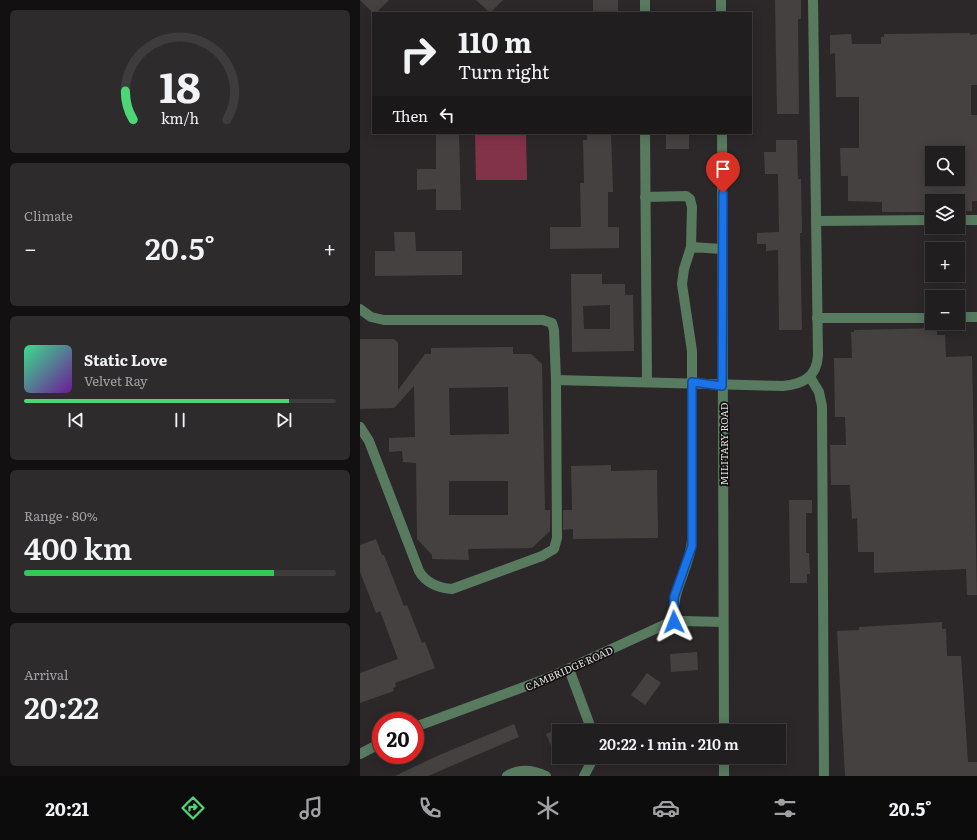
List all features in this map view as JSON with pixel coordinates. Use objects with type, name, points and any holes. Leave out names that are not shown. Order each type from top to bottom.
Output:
[{"type":"street","points":[[645,0],[645,12]]},
{"type":"street","points":[[721,0],[721,12]]},
{"type":"street","points":[[556,380],[692,382],[722,386],[788,385],[802,382],[810,377],[817,365],[813,0]]},
{"type":"street","points":[[645,134],[647,381]]},
{"type":"street","name":"MILITARY ROAD","points":[[722,134],[724,724]]},
{"type":"street","points":[[645,197],[686,196],[690,199],[692,207],[691,247],[684,269],[682,284],[691,342],[692,546],[674,597],[674,622]]},
{"type":"street","points":[[816,221],[925,220]]},
{"type":"street","points":[[965,220],[977,220]]},
{"type":"street","points":[[691,247],[722,249]]},
{"type":"street","points":[[360,310],[370,317],[384,320],[550,321],[554,325],[556,380],[557,538],[555,548],[542,556],[455,588],[442,588],[427,581],[422,575],[367,438],[360,427]]},
{"type":"street","points":[[965,317],[977,317]]},
{"type":"street","points":[[817,318],[925,318]]},
{"type":"street","points":[[810,377],[818,392],[822,406],[824,776]]},
{"type":"street","name":"CAMBRIDGE ROAD","points":[[424,724],[569,669],[663,625],[674,622],[723,622]]},
{"type":"street","points":[[569,669],[589,724]]},
{"type":"street","points":[[360,754],[372,748]]},
{"type":"street","points":[[584,776],[590,764]]},
{"type":"street","points":[[724,764],[724,776]]},
{"type":"street","points":[[507,776],[524,770],[536,771],[546,776]]},
{"type":"shaded area","points":[[475,134],[526,134],[527,180],[476,180]]},
{"type":"building","points":[[360,0],[389,0],[377,12],[372,12]]},
{"type":"building","points":[[476,0],[503,0],[491,12],[489,12]]},
{"type":"building","points":[[593,0],[618,0],[618,12],[593,12]]},
{"type":"building","points":[[775,0],[801,0],[801,19],[798,19],[799,114],[777,114]]},
{"type":"building","points":[[851,34],[852,44],[881,44],[881,37],[884,37],[884,34],[977,34],[977,85],[971,85],[971,115],[977,115],[977,201],[972,201],[972,211],[965,211],[965,194],[925,194],[925,212],[882,212],[882,202],[848,201],[848,176],[841,176],[840,148],[859,148],[859,97],[836,97],[835,53],[830,54],[830,35]]},
{"type":"building","points":[[436,134],[459,134],[461,210],[436,210],[436,189],[417,190],[417,169],[436,169]]},
{"type":"building","points":[[587,134],[611,134],[613,192],[608,192],[608,227],[619,227],[619,248],[550,249],[550,227],[581,227],[580,183],[584,183],[583,140],[587,140]]},
{"type":"building","points":[[666,134],[689,134],[689,149],[666,149]]},
{"type":"building","points":[[776,140],[797,140],[798,179],[801,179],[802,233],[800,233],[802,330],[779,330],[778,250],[766,251],[766,244],[757,244],[757,233],[779,232],[778,174],[765,174],[764,152],[776,152]]},
{"type":"building","points":[[394,232],[415,232],[416,251],[462,251],[462,275],[375,276],[375,251],[395,251]]},
{"type":"building","points":[[571,274],[602,274],[602,284],[625,284],[625,295],[633,295],[634,351],[572,352]],"holes":[[[610,305],[610,329],[584,329],[583,306]]]},
{"type":"building","points":[[925,328],[925,330],[937,330],[937,335],[945,335],[946,357],[972,356],[977,595],[967,595],[966,569],[874,573],[874,552],[858,552],[857,518],[852,519],[850,485],[831,485],[830,445],[846,445],[845,417],[835,417],[834,358],[852,358],[851,332],[854,332],[854,330]]},
{"type":"building","points":[[360,339],[394,339],[398,343],[398,390],[425,354],[431,354],[431,348],[513,347],[513,354],[531,354],[542,364],[545,510],[550,510],[550,531],[532,548],[468,549],[469,560],[432,559],[432,555],[417,539],[416,463],[403,462],[402,451],[389,452],[389,438],[415,437],[414,386],[394,408],[360,409]],"holes":[[[508,387],[509,434],[450,435],[449,388]],[[449,481],[508,481],[508,515],[449,515]]]},
{"type":"building","points":[[611,465],[611,471],[657,470],[658,538],[573,539],[573,529],[563,530],[563,510],[572,510],[571,466]]},
{"type":"building","points":[[789,500],[812,500],[812,513],[806,513],[806,553],[809,553],[810,574],[807,574],[807,583],[790,583]]},
{"type":"building","points":[[376,539],[382,555],[384,555],[404,606],[407,605],[422,643],[425,642],[435,668],[395,683],[396,687],[393,688],[394,691],[360,703],[360,673],[398,659],[380,611],[376,613],[360,572],[360,545]]},
{"type":"building","points":[[942,622],[942,629],[946,629],[947,656],[961,656],[968,762],[977,762],[977,776],[845,776],[837,631],[859,630],[859,627]]},
{"type":"building","points":[[697,652],[698,670],[671,672],[670,654]]},
{"type":"building","points":[[647,673],[661,683],[645,705],[631,695]]},
{"type":"building","points":[[514,724],[519,737],[428,776],[395,776],[420,764],[424,764],[424,762]]},
{"type":"building","points":[[552,731],[552,748],[546,734]]},
{"type":"route","points":[[674,622],[674,597],[692,546],[692,382],[722,386],[723,193]]}]
